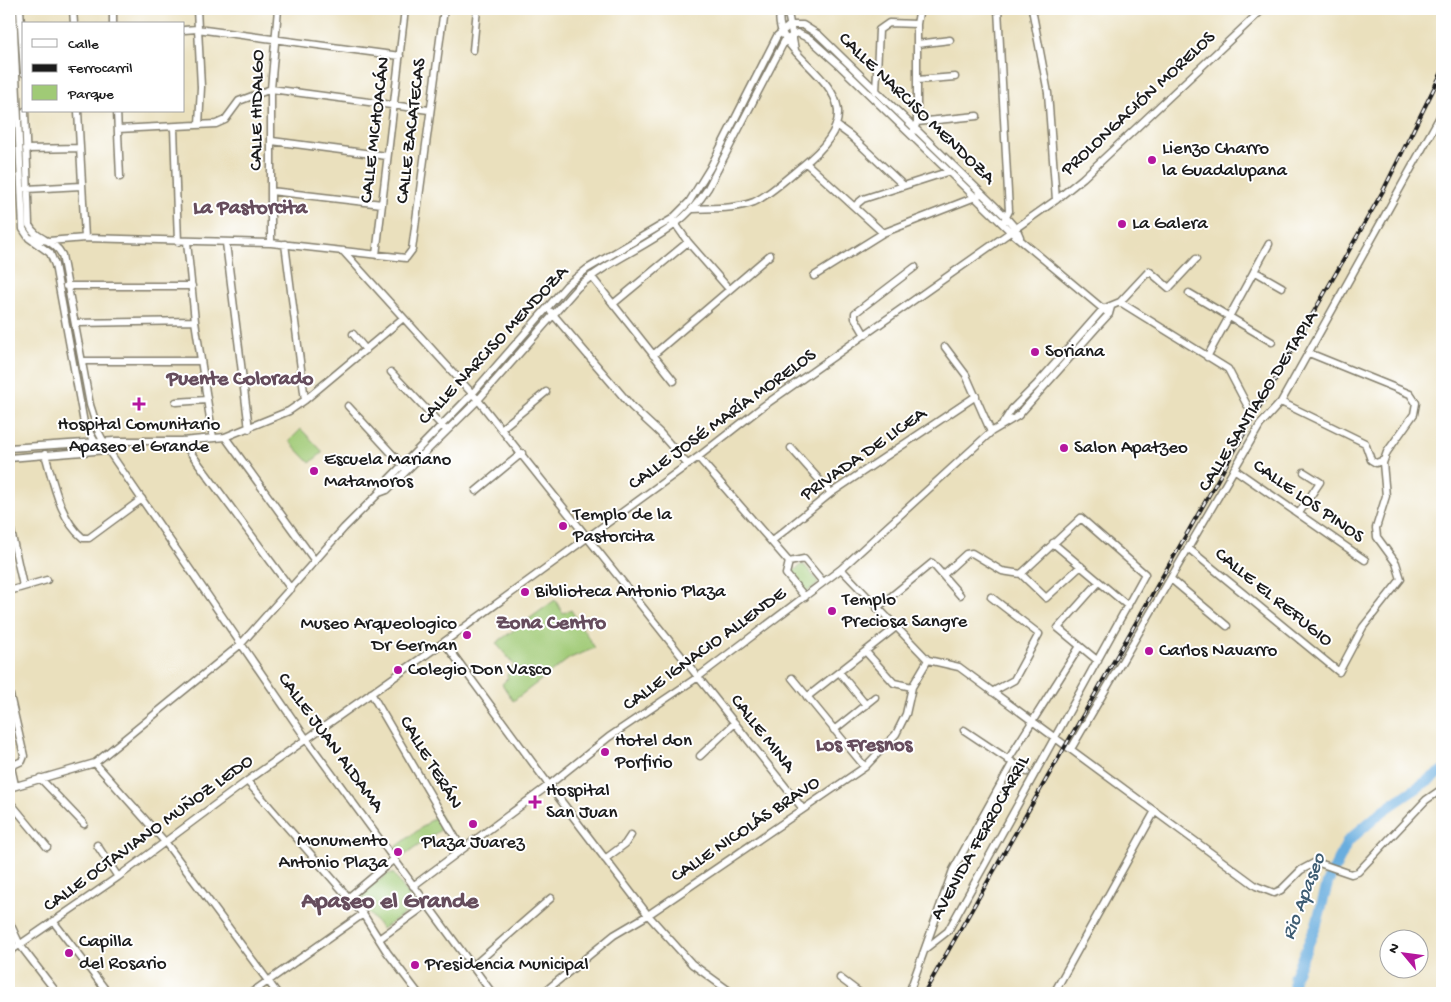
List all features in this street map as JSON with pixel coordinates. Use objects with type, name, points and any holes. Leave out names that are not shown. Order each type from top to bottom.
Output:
[{"type":"street","points":[[13,9],[12,66],[15,72],[20,206],[23,229],[29,238],[50,253],[60,287],[84,423],[95,442],[108,450]]},
{"type":"street","points":[[20,9],[22,25]]},
{"type":"street","points":[[73,9],[74,22]]},
{"type":"street","points":[[113,9],[113,22]]},
{"type":"street","points":[[197,9],[200,87],[199,126]]},
{"type":"street","name":"CALLE HIDALGO","points":[[271,243],[271,90],[278,9]]},
{"type":"street","name":"CALLE MICHOACÁN","points":[[376,255],[405,9]]},
{"type":"street","name":"CALLE ZACATECAS","points":[[376,255],[403,259],[410,256],[444,9]]},
{"type":"street","points":[[473,50],[477,9]]},
{"type":"street","points":[[783,9],[793,34],[795,50]]},
{"type":"street","points":[[694,209],[752,202],[806,163],[823,146],[836,125],[838,116],[831,90],[822,78],[784,40],[779,18],[783,9]]},
{"type":"street","points":[[913,132],[917,122],[917,24],[919,13],[922,9]]},
{"type":"street","points":[[998,9],[1006,217]]},
{"type":"street","name":"PROLONGACIÓN MORELOS","points":[[1032,9],[1048,93],[1056,200]]},
{"type":"street","name":"PROLONGACIÓN MORELOS","points":[[1014,231],[1056,200],[1263,9]]},
{"type":"street","points":[[876,92],[880,30],[888,23],[917,24]]},
{"type":"street","name":"CALLE NARCISO MENDOZA","points":[[12,787],[94,763],[241,644],[379,493],[403,464],[472,394],[567,285],[587,269],[672,219],[694,196],[781,31],[790,25],[803,25],[815,32],[842,63],[978,196]]},
{"type":"street","points":[[185,30],[197,29],[275,38],[400,56]]},
{"type":"street","name":"CALLE NARCISO MENDOZA","points":[[379,493],[387,490],[408,472],[448,432],[553,314],[591,276],[677,225],[694,209],[708,188],[784,40],[793,34],[797,33],[806,36],[876,92],[947,172],[1006,217],[1014,231]]},
{"type":"street","points":[[918,44],[950,40]]},
{"type":"street","points":[[15,72],[22,72]]},
{"type":"street","points":[[917,80],[955,77]]},
{"type":"street","points":[[118,129],[174,128],[216,124],[225,120],[239,101],[246,97],[271,90],[429,110]]},
{"type":"street","points":[[25,112],[27,189],[81,186]]},
{"type":"street","points":[[78,112],[85,238]]},
{"type":"street","points":[[117,112],[120,177]]},
{"type":"street","name":"CALLE SANTIAGO DE TAPIA","points":[[1071,749],[1260,425],[1281,402],[1442,113]]},
{"type":"street","points":[[917,122],[977,116]]},
{"type":"street","points":[[836,125],[852,136],[903,185]]},
{"type":"street","points":[[174,128],[178,242]]},
{"type":"street","points":[[272,142],[387,156]]},
{"type":"street","points":[[26,149],[80,148]]},
{"type":"street","points":[[806,163],[883,233]]},
{"type":"street","points":[[856,208],[859,201],[947,172]]},
{"type":"street","name":"CALLE JUAN ALDAMA","points":[[27,189],[29,226],[35,234],[59,249],[62,255],[90,405],[108,450],[307,740],[492,993]]},
{"type":"street","points":[[272,191],[382,204]]},
{"type":"street","points":[[814,276],[883,233],[978,196]]},
{"type":"street","points":[[672,219],[688,242],[728,289]]},
{"type":"street","points":[[1014,231],[1109,314]]},
{"type":"street","name":"CALLE JOSÉ MARÍA MORELOS","points":[[307,740],[698,458],[762,407],[1014,231]]},
{"type":"street","points":[[29,238],[49,241],[85,238],[271,243],[376,255]]},
{"type":"street","points":[[187,242],[195,321],[213,438]]},
{"type":"street","points":[[613,304],[688,242]]},
{"type":"street","points":[[226,243],[249,429]]},
{"type":"street","points":[[285,244],[305,400]]},
{"type":"street","points":[[1207,357],[1269,244]]},
{"type":"street","name":"CALLE MINA","points":[[343,251],[402,319],[478,400],[522,453],[803,809]]},
{"type":"street","points":[[653,355],[770,255]]},
{"type":"street","points":[[1102,309],[1112,307],[1120,302],[1149,271],[1169,288],[1196,259]]},
{"type":"street","points":[[865,335],[855,318],[855,313],[915,267]]},
{"type":"street","points":[[1254,271],[1282,287]]},
{"type":"street","points":[[591,276],[674,381]]},
{"type":"street","points":[[60,287],[192,286]]},
{"type":"street","points":[[1189,293],[1272,342]]},
{"type":"street","points":[[1120,302],[1228,369],[1248,405]]},
{"type":"street","points":[[547,307],[632,407],[660,433],[688,465]]},
{"type":"street","name":"CALLE IGNACIO ALLENDE","points":[[412,886],[549,785],[609,737],[698,677],[841,569],[992,432],[1003,423],[1018,416],[1044,390],[1109,314],[1112,307]]},
{"type":"street","name":"CALLE IGNACIO ALLENDE","points":[[1003,423],[1012,409],[1037,384],[1102,309]]},
{"type":"street","points":[[9,448],[114,441],[182,441],[225,437],[249,429],[289,411],[305,400],[402,319]]},
{"type":"street","points":[[76,323],[195,321]]},
{"type":"street","points":[[353,334],[366,350]]},
{"type":"street","points":[[945,347],[966,375],[992,432]]},
{"type":"street","points":[[1281,402],[1366,443],[1371,460],[1376,463],[1384,460],[1387,452],[1414,414],[1416,403],[1410,394],[1309,353]]},
{"type":"street","points":[[82,361],[201,361]]},
{"type":"street","points":[[391,372],[448,432]]},
{"type":"street","points":[[501,429],[546,392]]},
{"type":"street","name":"PRIVADA DE LICEA","points":[[773,540],[831,494],[976,396]]},
{"type":"street","points":[[176,402],[207,400]]},
{"type":"street","points":[[348,406],[403,464],[408,472]]},
{"type":"street","points":[[225,437],[315,561]]},
{"type":"street","points":[[108,450],[114,441]]},
{"type":"street","points":[[182,441],[291,589]]},
{"type":"street","points":[[791,448],[831,494]]},
{"type":"street","points":[[9,458],[108,450]]},
{"type":"street","points":[[476,490],[522,453]]},
{"type":"street","points":[[45,454],[53,482],[71,526],[83,538],[89,538],[142,499]]},
{"type":"street","points":[[698,458],[773,540],[789,562]]},
{"type":"street","name":"CALLE EL REFUGIO","points":[[1188,548],[1339,672],[1363,627],[1402,580],[1396,563],[1377,537],[1376,528],[1386,496],[1384,460]]},
{"type":"street","name":"CALLE LOS PINOS","points":[[1234,469],[1365,560]]},
{"type":"street","points":[[1299,513],[1320,482],[1304,472]]},
{"type":"street","name":"AVENIDA FERROCARRIL","points":[[925,949],[948,931],[1145,574],[1081,518],[1053,543]]},
{"type":"street","points":[[9,522],[23,586]]},
{"type":"street","points":[[1022,574],[1053,543],[1128,606]]},
{"type":"street","points":[[943,575],[966,554],[972,553],[1002,571],[1022,574],[1046,598],[1081,566]]},
{"type":"street","points":[[789,562],[804,559],[824,582]]},
{"type":"street","points":[[789,562],[786,574],[805,597]]},
{"type":"street","points":[[877,608],[932,563],[960,595]]},
{"type":"street","points":[[841,569],[895,628],[928,660],[959,668],[1055,736],[1256,886],[1274,893],[1281,890],[1301,870],[1316,862],[1351,874],[1358,872],[1426,800],[1442,788]]},
{"type":"street","points":[[1171,579],[1227,626]]},
{"type":"street","points":[[9,591],[47,580]]},
{"type":"street","points":[[1098,661],[1058,628],[1099,582]]},
{"type":"street","points":[[992,597],[1039,634],[1014,680],[992,692]]},
{"type":"street","points":[[808,697],[895,628]]},
{"type":"street","points":[[444,642],[648,915],[692,964],[732,993]]},
{"type":"street","points":[[910,993],[953,870],[1033,720],[1080,646]]},
{"type":"street","points":[[866,652],[894,683],[912,687]]},
{"type":"street","name":"CALLE NICOLÁS BRAVO","points":[[543,993],[614,935],[648,915],[865,767],[896,734],[906,714],[912,687],[928,660]]},
{"type":"street","points":[[839,672],[866,705]]},
{"type":"street","points":[[792,678],[865,767]]},
{"type":"street","points":[[9,691],[24,760],[10,767],[12,787]]},
{"type":"street","name":"CALLE TERÁN","points":[[371,693],[462,849]]},
{"type":"street","points":[[834,730],[875,697]]},
{"type":"street","points":[[700,756],[735,723]]},
{"type":"street","points":[[964,730],[1010,762],[1028,772]]},
{"type":"street","name":"CALLE OCTAVIANO MUÑOZ LEDO","points":[[9,952],[166,843],[247,781],[307,740]]},
{"type":"street","points":[[94,763],[166,843],[277,993]]},
{"type":"street","points":[[40,778],[84,824]]},
{"type":"street","points":[[247,781],[349,896],[418,993]]},
{"type":"street","points":[[9,801],[48,847]]},
{"type":"street","points":[[1054,993],[1155,811]]},
{"type":"street","points":[[605,858],[625,844],[631,835]]},
{"type":"street","points":[[97,845],[118,877]]},
{"type":"street","points":[[349,896],[393,860]]},
{"type":"street","points":[[472,967],[551,898]]},
{"type":"street","points":[[380,939],[426,904]]},
{"type":"street","points":[[251,993],[363,914]]},
{"type":"street","points":[[53,921],[108,993]]},
{"type":"street","points":[[9,922],[20,945],[57,993]]},
{"type":"street","points":[[840,978],[860,993]]},
{"type":"green space","points":[[301,429],[323,452],[310,463],[289,441]]},
{"type":"green space","points":[[801,565],[804,565],[818,581],[817,585],[806,592],[791,578],[791,573]]},
{"type":"green space","points":[[555,600],[563,613],[571,610],[595,648],[570,658],[513,701],[502,684],[508,678],[507,675],[514,665],[496,643]]},
{"type":"green space","points":[[439,814],[446,826],[398,860],[391,851]]},
{"type":"green space","points":[[393,873],[414,903],[413,908],[382,929],[358,900],[360,894],[388,874]]},
{"type":"waterway","name":"Rio Apaseo","points":[[1294,993],[1294,977],[1316,926],[1328,882],[1348,841],[1384,810],[1442,771]]},
{"type":"railway","points":[[924,993],[1383,191],[1442,72]]},
{"type":"place","name":"Lienzo Charro la Guadalupana","points":[[1152,160]]},
{"type":"place","name":"La Galera","points":[[1122,224]]},
{"type":"place","name":"Soriana","points":[[1035,352]]},
{"type":"place","name":"Hospital Comunitario Apaseo el Grande","points":[[139,404]]},
{"type":"place","name":"Salon Apatzeo","points":[[1064,448]]},
{"type":"place","name":"Escuela Mariano Matamoros","points":[[314,471]]},
{"type":"place","name":"Templo de la Pastorcita","points":[[563,526]]},
{"type":"place","name":"Biblioteca Antonio Plaza","points":[[525,592]]},
{"type":"place","name":"Templo Preciosa Sangre","points":[[832,611]]},
{"type":"place","name":"Museo Arqueologico Dr German","points":[[467,635]]},
{"type":"place","name":"Carlos Navarro","points":[[1149,651]]},
{"type":"place","name":"Colegio Don Vasco","points":[[398,670]]},
{"type":"place","name":"Hotel don Porfirio","points":[[605,752]]},
{"type":"place","name":"Hospital San Juan","points":[[535,802]]},
{"type":"place","name":"Plaza Juarez","points":[[473,824]]},
{"type":"place","name":"Monumento Antonio Plaza","points":[[398,852]]},
{"type":"place","name":"Capilla del Rosario","points":[[69,953]]},
{"type":"place","name":"Presidencia Municipal","points":[[415,965]]},
{"type":"district","name":"La Pastorcita","points":[[250,209]]},
{"type":"district","name":"Puente Colorado","points":[[240,380]]},
{"type":"district","name":"Zona Centro","points":[[551,624]]},
{"type":"district","name":"Los Fresnos","points":[[864,746]]},
{"type":"district","name":"Apaseo el Grande","points":[[390,902]]}]
